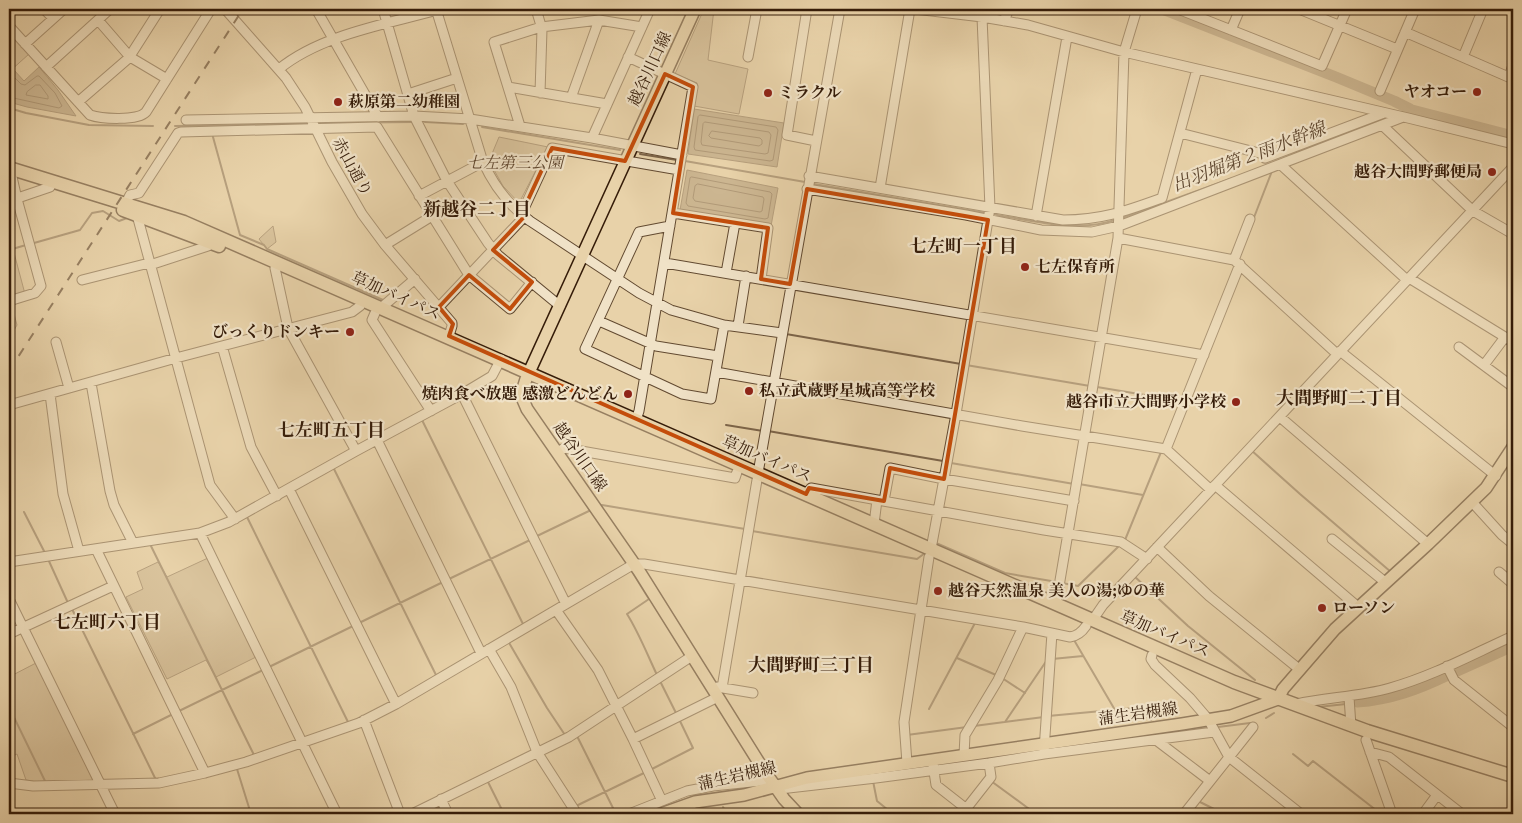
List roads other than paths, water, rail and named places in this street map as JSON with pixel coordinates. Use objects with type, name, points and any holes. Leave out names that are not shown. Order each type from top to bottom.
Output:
[{"type":"highway","name":"草加バイパス","points":[[10,173],[126,202],[184,222],[737,472],[806,494],[874,524],[930,553],[1056,604],[1152,655],[1264,703],[1366,740],[1513,784]]},
{"type":"highway","name":"草加バイパス","points":[[10,173],[137,215],[211,242],[360,306],[379,310],[449,336],[499,363]]},
{"type":"highway","name":"草加バイパス","points":[[528,376],[636,420],[757,477],[1089,623],[1234,682],[1351,726],[1513,776]]},
{"type":"main road","name":"越谷川口線","points":[[695,9],[521,394],[523,402],[634,564],[692,656],[717,690],[774,785],[798,814]]},
{"type":"main road","points":[[1278,699],[1283,689],[1335,628],[1472,502],[1496,476],[1513,447]]},
{"type":"main road","name":"蒲生岩槻線","points":[[667,813],[695,802],[744,795],[774,785],[807,778],[907,763],[933,765],[964,756],[1044,749],[1231,716],[1278,699]]},
{"type":"street","points":[[44,9],[53,18]]},
{"type":"street","points":[[25,44],[64,9]]},
{"type":"street","points":[[46,67],[110,9]]},
{"type":"street","points":[[78,102],[130,56],[160,9]]},
{"type":"street","points":[[9,28],[91,116],[114,118],[140,117],[146,112],[211,9]]},
{"type":"street","name":"赤山通り","points":[[225,9],[279,68],[305,107],[315,129],[362,214],[385,245],[452,322],[449,336]]},
{"type":"street","points":[[316,9],[378,117]]},
{"type":"street","points":[[383,9],[414,116],[447,181],[493,250],[560,306]]},
{"type":"street","points":[[279,68],[287,62],[334,39],[438,9],[482,162],[504,198],[522,216],[657,304],[685,315],[724,325],[782,333]]},
{"type":"street","points":[[536,9],[541,27],[540,93]]},
{"type":"street","points":[[592,138],[650,9]]},
{"type":"street","points":[[748,58],[757,9]]},
{"type":"street","points":[[807,9],[787,135],[816,141]]},
{"type":"street","points":[[717,690],[740,579],[790,284],[840,9]]},
{"type":"street","points":[[880,188],[910,9]]},
{"type":"street","points":[[915,9],[1028,25],[1124,52],[1513,144]]},
{"type":"street","points":[[1004,21],[1009,9]]},
{"type":"street","points":[[1056,604],[1118,238],[1124,52],[1137,9]]},
{"type":"street","points":[[1231,30],[1240,9]]},
{"type":"street","points":[[1299,9],[1397,50]]},
{"type":"street","points":[[1184,10],[1322,66],[1347,9]]},
{"type":"street","points":[[1380,91],[1415,9]]},
{"type":"street","points":[[1463,57],[1483,9]]},
{"type":"street","points":[[907,763],[904,722],[930,553],[956,414],[990,208],[982,17]]},
{"type":"street","points":[[98,20],[130,56],[167,79]]},
{"type":"street","points":[[571,98],[599,20]]},
{"type":"street","points":[[520,126],[494,42],[541,27],[599,20],[642,27]]},
{"type":"street","points":[[1405,32],[1511,78],[1513,65]]},
{"type":"street","points":[[1036,216],[1068,37]]},
{"type":"street","points":[[628,58],[693,87],[665,263],[636,420]]},
{"type":"street","points":[[809,176],[1063,220],[1105,217],[1162,198],[1197,69]]},
{"type":"street","points":[[408,94],[458,78]]},
{"type":"street","points":[[508,87],[607,104]]},
{"type":"street","points":[[1180,133],[1262,154],[1265,158],[1384,113]]},
{"type":"street","points":[[186,120],[414,116],[470,119],[592,138],[682,155]]},
{"type":"street","points":[[807,189],[1040,230],[1092,232],[1119,226],[1403,117]]},
{"type":"street","points":[[1382,125],[1472,211],[1513,234]]},
{"type":"street","points":[[126,202],[130,195],[139,193],[181,132],[377,127],[469,275],[510,309],[532,282]]},
{"type":"street","points":[[439,307],[522,216],[552,148],[679,170]]},
{"type":"street","points":[[420,196],[482,162]]},
{"type":"street","points":[[1281,165],[1408,279],[1509,340],[1484,366]]},
{"type":"street","points":[[9,783],[33,786],[159,784],[205,774],[246,762],[364,720],[396,704],[634,564],[740,579],[1074,636],[1084,630],[1103,605],[1513,167]]},
{"type":"street","points":[[9,301],[36,294],[41,286],[13,200],[10,173]]},
{"type":"street","points":[[13,200],[50,187]]},
{"type":"street","points":[[673,213],[768,228],[761,279]]},
{"type":"street","points":[[137,215],[210,485],[235,519]]},
{"type":"street","points":[[385,245],[432,216]]},
{"type":"street","points":[[1166,449],[1204,355],[1250,219]]},
{"type":"street","points":[[726,273],[735,223]]},
{"type":"street","points":[[670,226],[640,232],[585,349],[682,394],[711,399],[724,325]]},
{"type":"street","points":[[1118,238],[1237,262],[1339,353],[1496,476]]},
{"type":"street","points":[[82,280],[150,264],[208,246],[211,242]]},
{"type":"street","points":[[665,263],[1204,355]]},
{"type":"street","points":[[275,268],[288,328],[356,451]]},
{"type":"street","points":[[738,326],[746,276]]},
{"type":"street","points":[[415,279],[379,310],[372,320],[431,411]]},
{"type":"street","points":[[9,405],[176,358],[352,312],[360,306]]},
{"type":"street","points":[[599,321],[650,344],[718,356]]},
{"type":"street","points":[[56,342],[69,388]]},
{"type":"street","points":[[222,346],[251,447],[277,496]]},
{"type":"street","points":[[1459,347],[1513,388]]},
{"type":"street","points":[[9,562],[200,533],[235,519],[462,394],[492,376],[499,363]]},
{"type":"street","points":[[716,372],[1166,449],[1358,607]]},
{"type":"street","points":[[91,383],[110,491],[114,505],[133,543]]},
{"type":"street","points":[[50,394],[63,494],[79,551]]},
{"type":"street","points":[[462,394],[566,604]]},
{"type":"street","points":[[1280,416],[1428,544]]},
{"type":"street","points":[[377,440],[485,651],[511,687],[537,752],[577,814]]},
{"type":"street","points":[[557,453],[564,448],[735,478],[737,472]]},
{"type":"street","points":[[874,524],[890,468],[1074,501]]},
{"type":"street","points":[[806,494],[811,488],[1121,542],[1147,559]]},
{"type":"street","points":[[289,489],[396,704]]},
{"type":"street","points":[[832,505],[837,493]]},
{"type":"street","points":[[1472,502],[1502,535],[1513,544]]},
{"type":"street","points":[[200,533],[336,814]]},
{"type":"street","points":[[1332,539],[1385,582]]},
{"type":"street","points":[[1157,547],[1209,596],[1299,670]]},
{"type":"street","points":[[96,549],[205,774]]},
{"type":"street","points":[[1499,572],[1513,584]]},
{"type":"street","points":[[9,634],[113,586]]},
{"type":"street","points":[[9,599],[115,814]]},
{"type":"street","points":[[556,610],[598,670],[662,801]]},
{"type":"street","points":[[964,756],[965,735],[998,680],[1023,627]]},
{"type":"street","points":[[1044,749],[1052,633]]},
{"type":"street","points":[[1292,705],[1320,699],[1348,697],[1390,688],[1447,666],[1513,636]]},
{"type":"street","points":[[1152,655],[1151,659],[1155,665],[1190,698],[1208,720],[1229,757],[1301,814]]},
{"type":"street","points":[[412,814],[568,737],[692,656]]},
{"type":"street","points":[[1447,666],[1454,680],[1513,727]]},
{"type":"street","points":[[633,739],[717,690],[753,693]]},
{"type":"street","points":[[1348,697],[1351,726]]},
{"type":"street","points":[[364,720],[400,814]]},
{"type":"street","points":[[1186,814],[1253,727]]},
{"type":"street","points":[[629,814],[687,791],[713,786],[774,785],[933,765],[989,763],[1044,749],[1156,740],[1214,732]]},
{"type":"street","points":[[1156,740],[1210,781]]},
{"type":"street","points":[[1366,740],[1392,814]]},
{"type":"street","points":[[1370,752],[1389,757],[1462,814]]},
{"type":"street","points":[[933,765],[936,784],[967,812],[991,777],[989,763]]},
{"type":"street","points":[[1423,814],[1437,795]]},
{"type":"street","points":[[441,799],[448,814]]},
{"type":"water","points":[[39,67],[76,116],[9,102],[9,75],[14,70],[24,81]]},
{"type":"water","points":[[694,109],[784,123],[777,167],[688,154]]},
{"type":"water","points":[[687,170],[778,188],[771,226],[680,210]]},
{"type":"waterway","points":[[1162,9],[1336,77],[1410,109]]},
{"type":"waterway","name":"出羽堀第２雨水幹線","points":[[9,108],[89,125],[153,126]]},
{"type":"waterway","name":"出羽堀第２雨水幹線","points":[[1402,112],[1410,109]]},
{"type":"waterway","points":[[1412,110],[1513,136]]},
{"type":"waterway","name":"出羽堀第２雨水幹線","points":[[1296,154],[1384,119]]},
{"type":"waterway","name":"出羽堀第２雨水幹線","points":[[322,123],[412,122]]},
{"type":"waterway","name":"出羽堀第２雨水幹線","points":[[425,122],[463,124]]},
{"type":"waterway","name":"出羽堀第２雨水幹線","points":[[175,126],[307,124]]},
{"type":"waterway","name":"出羽堀第２雨水幹線","points":[[482,127],[620,150]]},
{"type":"waterway","points":[[213,137],[240,235],[264,245],[267,249],[383,300]]},
{"type":"waterway","name":"出羽堀第２雨水幹線","points":[[640,154],[677,160]]},
{"type":"waterway","name":"出羽堀第２雨水幹線","points":[[685,161],[805,182]]},
{"type":"waterway","points":[[1253,220],[1272,171]]},
{"type":"waterway","name":"出羽堀第２雨水幹線","points":[[1122,218],[1233,178]]},
{"type":"waterway","name":"出羽堀第２雨水幹線","points":[[814,184],[986,213]]},
{"type":"waterway","points":[[34,243],[80,230],[92,213],[103,211],[119,221],[127,218]]},
{"type":"waterway","name":"出羽堀第２雨水幹線","points":[[991,214],[1037,222],[1070,225],[1101,224],[1115,220]]},
{"type":"waterway","points":[[9,250],[26,245]]},
{"type":"waterway","points":[[786,334],[961,364]]},
{"type":"waterway","points":[[966,365],[1090,386]]},
{"type":"waterway","points":[[1097,387],[1181,401]]},
{"type":"waterway","points":[[422,420],[523,624]]},
{"type":"waterway","points":[[726,425],[763,431]]},
{"type":"waterway","points":[[768,431],[943,461]]},
{"type":"waterway","points":[[1251,450],[1391,572]]},
{"type":"waterway","points":[[1125,540],[1161,452]]},
{"type":"waterway","points":[[951,463],[1074,484]]},
{"type":"waterway","points":[[334,469],[436,675]]},
{"type":"waterway","points":[[1079,484],[1143,495]]},
{"type":"waterway","points":[[600,506],[745,529]]},
{"type":"waterway","points":[[537,536],[591,510]]},
{"type":"waterway","points":[[24,512],[45,553]]},
{"type":"waterway","points":[[247,517],[348,722]]},
{"type":"waterway","points":[[752,531],[917,559],[925,553]]},
{"type":"waterway","points":[[449,579],[530,540]]},
{"type":"waterway","points":[[936,543],[1005,573],[1057,582]]},
{"type":"waterway","points":[[150,544],[254,755]]},
{"type":"waterway","points":[[1062,583],[1078,586],[1120,545]]},
{"type":"waterway","points":[[48,559],[68,603]]},
{"type":"waterway","points":[[631,570],[649,599],[627,614],[657,675]]},
{"type":"waterway","points":[[1134,576],[1188,626],[1255,680]]},
{"type":"waterway","points":[[359,623],[443,582]]},
{"type":"waterway","points":[[72,609],[156,780]]},
{"type":"waterway","points":[[929,709],[975,623]]},
{"type":"waterway","points":[[269,667],[353,626]]},
{"type":"waterway","points":[[1074,640],[1115,710]]},
{"type":"waterway","points":[[508,641],[565,735]]},
{"type":"waterway","points":[[1455,672],[1513,646]]},
{"type":"waterway","points":[[1052,659],[1083,656]]},
{"type":"waterway","points":[[957,658],[996,675]]},
{"type":"waterway","points":[[1005,722],[1047,660]]},
{"type":"waterway","points":[[177,712],[263,670]]},
{"type":"waterway","points":[[1357,702],[1381,699],[1404,693],[1448,675]]},
{"type":"waterway","points":[[1002,678],[1025,693]]},
{"type":"waterway","points":[[660,681],[677,715]]},
{"type":"waterway","points":[[1318,707],[1346,704]]},
{"type":"waterway","points":[[9,707],[46,783]]},
{"type":"waterway","points":[[1048,716],[1134,708],[1151,720]]},
{"type":"waterway","points":[[1266,718],[1274,713]]},
{"type":"waterway","points":[[133,734],[173,714]]},
{"type":"waterway","points":[[974,726],[1044,717]]},
{"type":"waterway","points":[[650,770],[693,748],[679,719]]},
{"type":"waterway","points":[[1218,727],[1250,723]]},
{"type":"waterway","points":[[907,735],[967,727]]},
{"type":"waterway","points":[[1188,731],[1207,728]]},
{"type":"waterway","points":[[1101,741],[1156,735]]},
{"type":"waterway","points":[[577,736],[616,814]]},
{"type":"waterway","points":[[1293,754],[1308,766],[1313,761],[1381,814]]},
{"type":"waterway","points":[[237,769],[251,814]]},
{"type":"waterway","points":[[576,806],[646,772]]},
{"type":"waterway","points":[[873,781],[877,801],[893,814]]},
{"type":"waterway","points":[[991,781],[1036,814]]},
{"type":"waterway","points":[[488,782],[504,814]]},
{"type":"waterway","points":[[646,814],[694,796],[750,788]]},
{"type":"waterway","points":[[1200,802],[1224,814]]},
{"type":"waterway","points":[[723,807],[727,814]]},
{"type":"waterway","points":[[558,814],[569,809]]},
{"type":"railway","points":[[9,371],[243,9]]},
{"type":"place","name":"ヤオコー","points":[[1477,92]]},
{"type":"place","name":"ミラクル","points":[[768,93]]},
{"type":"place","name":"萩原第二幼稚園","points":[[338,102]]},
{"type":"place","name":"越谷大間野郵便局","points":[[1492,172]]},
{"type":"place","name":"七左保育所","points":[[1025,267]]},
{"type":"place","name":"びっくりドンキー","points":[[350,332]]},
{"type":"place","name":"私立武蔵野星城高等学校","points":[[749,391]]},
{"type":"place","name":"焼肉食べ放題 感激どんどん","points":[[628,394]]},
{"type":"place","name":"越谷市立大間野小学校","points":[[1236,402]]},
{"type":"place","name":"越谷天然温泉 美人の湯;ゆの華","points":[[938,591]]},
{"type":"place","name":"ローソン","points":[[1322,608]]},
{"type":"district","name":"新越谷二丁目","points":[[477,209]]},
{"type":"district","name":"七左町一丁目","points":[[963,246]]},
{"type":"district","name":"大間野町二丁目","points":[[1339,398]]},
{"type":"district","name":"七左町五丁目","points":[[331,430]]},
{"type":"district","name":"七左町六丁目","points":[[107,622]]},
{"type":"district","name":"大間野町三丁目","points":[[811,665]]},
{"type":"park label","name":"七左第三公園","points":[[515,163]]}]
